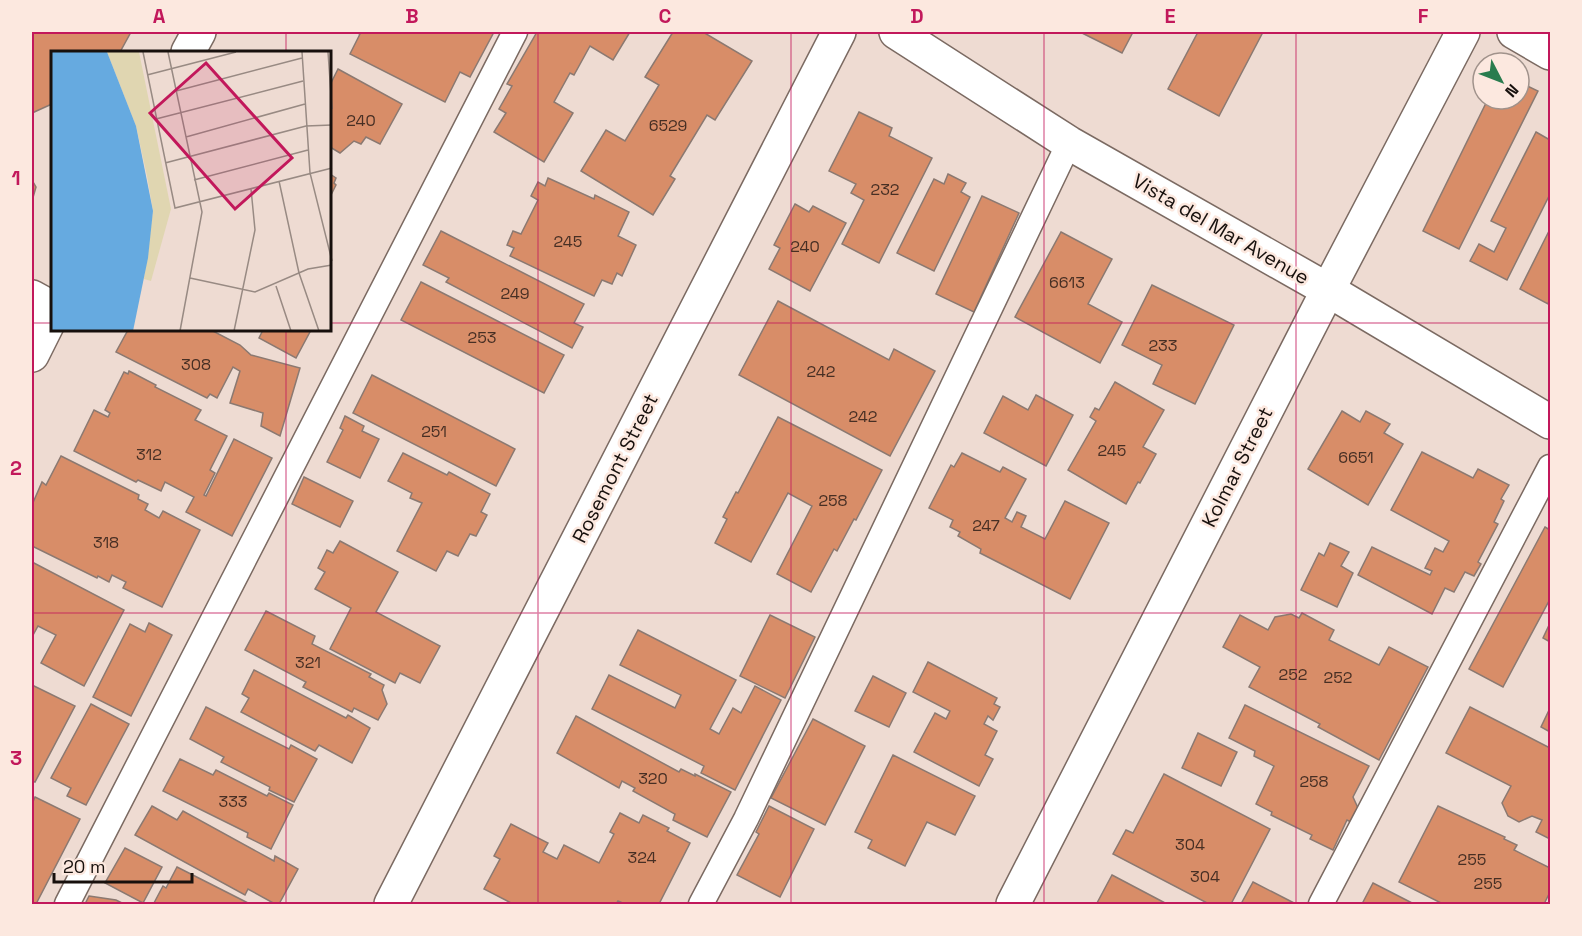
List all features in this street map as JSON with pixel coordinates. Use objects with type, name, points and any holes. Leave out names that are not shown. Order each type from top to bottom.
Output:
[{"type":"street","points":[[189,51],[199,32]]},
{"type":"street","name":"Rosemont Street","points":[[391,904],[840,32]]},
{"type":"street","name":"Vista del Mar Avenue","points":[[896,32],[1069,143],[1328,290],[1551,422]]},
{"type":"street","name":"Kolmar Street","points":[[1013,904],[1463,32]]},
{"type":"street","points":[[1515,32],[1551,53]]},
{"type":"street","points":[[32,297],[51,307]]},
{"type":"street","points":[[32,355],[51,317]]},
{"type":"lane","points":[[67,904],[515,32]]},
{"type":"lane","points":[[701,904],[751,808],[1069,143]]},
{"type":"lane","points":[[1321,904],[1551,466]]},
{"type":"building","points":[[32,32],[131,32],[121,51],[51,51],[51,104],[32,113]]},
{"type":"building","points":[[355,32],[494,32],[470,77],[460,72],[445,102],[350,54],[360,34]]},
{"type":"building","points":[[537,32],[630,32],[613,60],[590,46],[574,75],[570,73],[554,102],[573,113],[544,162],[494,132],[506,113],[499,109],[512,86],[507,84]]},
{"type":"building","points":[[673,32],[703,32],[752,61],[715,120],[707,115],[670,176],[675,179],[653,215],[581,171],[606,130],[625,141],[659,85],[645,77]]},
{"type":"building","points":[[1080,32],[1133,32],[1122,53]]},
{"type":"building","points":[[1198,32],[1263,32],[1219,116],[1168,89]]},
{"type":"building","points":[[338,69],[402,104],[380,144],[366,137],[361,144],[354,141],[340,153],[332,148],[332,81]]},
{"type":"building","points":[[1531,88],[1538,91],[1531,105]]},
{"type":"building","points":[[1482,111],[1528,111],[1459,249],[1423,231]]},
{"type":"building","points":[[859,112],[892,128],[889,136],[932,158],[879,263],[842,244],[864,200],[851,193],[856,184],[829,171]]},
{"type":"building","points":[[1536,132],[1550,140],[1550,194],[1507,280],[1470,261],[1479,244],[1494,252],[1506,228],[1491,221]]},
{"type":"building","points":[[948,174],[966,183],[961,192],[970,197],[934,271],[897,253],[934,179],[944,184]]},
{"type":"building","points":[[332,175],[336,178],[334,183],[336,185],[332,193]]},
{"type":"building","points":[[548,178],[594,199],[595,195],[629,212],[618,236],[636,245],[622,276],[617,273],[612,284],[602,280],[594,296],[510,256],[514,248],[507,245],[513,231],[521,234],[538,200],[531,196],[538,182],[545,186]]},
{"type":"building","points":[[32,180],[36,187],[32,201]]},
{"type":"building","points":[[982,196],[1019,213],[974,312],[936,294]]},
{"type":"building","points":[[795,204],[809,212],[813,206],[846,223],[810,291],[769,269],[780,248],[774,245]]},
{"type":"building","points":[[1550,229],[1550,297],[1548,304],[1520,289]]},
{"type":"building","points":[[441,231],[584,304],[574,323],[583,327],[572,348],[446,282],[449,278],[423,265]]},
{"type":"building","points":[[1061,232],[1112,259],[1088,304],[1122,322],[1100,363],[1015,317]]},
{"type":"building","points":[[421,282],[564,355],[544,393],[401,320]]},
{"type":"building","points":[[1152,285],[1234,325],[1195,404],[1153,384],[1162,365],[1122,345]]},
{"type":"building","points":[[778,301],[889,360],[894,349],[935,371],[890,456],[739,375]]},
{"type":"building","points":[[127,332],[215,332],[240,345],[251,355],[300,368],[280,436],[261,426],[263,413],[230,403],[240,371],[233,367],[217,398],[210,394],[207,398],[116,352]]},
{"type":"building","points":[[262,332],[310,332],[296,358],[259,338]]},
{"type":"building","points":[[129,371],[201,410],[195,420],[227,436],[210,470],[215,473],[204,495],[206,496],[234,439],[272,458],[232,536],[186,512],[194,497],[165,482],[161,491],[138,480],[136,482],[74,451],[94,410],[108,417],[110,413],[105,410],[124,372],[128,374]]},
{"type":"building","points":[[372,375],[515,449],[496,486],[353,413]]},
{"type":"building","points":[[1115,382],[1164,410],[1143,447],[1156,454],[1126,504],[1068,470],[1096,421],[1090,417],[1095,408],[1099,410]]},
{"type":"building","points":[[1036,395],[1073,415],[1046,466],[984,433],[1003,396],[1028,410]]},
{"type":"building","points":[[1342,411],[1360,422],[1366,411],[1390,424],[1384,433],[1403,444],[1368,505],[1308,469]]},
{"type":"building","points":[[345,416],[364,426],[362,431],[379,439],[360,478],[327,462],[343,430],[340,428]]},
{"type":"building","points":[[778,417],[882,470],[856,520],[854,519],[837,551],[834,549],[811,592],[777,574],[812,506],[788,493],[751,562],[715,543],[727,519],[723,517]]},
{"type":"building","points":[[1422,452],[1473,478],[1478,469],[1509,485],[1501,499],[1504,501],[1494,522],[1498,524],[1478,562],[1481,564],[1474,576],[1465,572],[1454,592],[1445,588],[1432,614],[1358,575],[1372,547],[1430,575],[1432,571],[1425,568],[1435,548],[1443,552],[1449,541],[1391,510]]},
{"type":"building","points":[[403,453],[447,475],[449,472],[490,494],[481,512],[487,515],[476,536],[470,534],[458,556],[447,551],[436,571],[397,551],[422,503],[410,498],[412,493],[388,481]]},
{"type":"building","points":[[962,453],[1000,472],[1003,467],[1026,479],[1005,518],[1012,522],[1017,512],[1026,516],[1021,527],[1045,539],[1065,501],[1109,523],[1070,599],[980,553],[981,549],[958,536],[960,532],[950,527],[953,520],[929,508],[951,465],[954,467]]},
{"type":"building","points":[[61,456],[139,495],[138,499],[148,504],[145,510],[159,518],[163,511],[200,530],[162,607],[123,588],[126,582],[112,575],[109,582],[98,576],[97,578],[32,546],[32,505],[42,482],[46,485]]},
{"type":"building","points":[[304,477],[353,501],[340,527],[292,504]]},
{"type":"building","points":[[1545,527],[1550,530],[1550,599],[1503,687],[1469,669]]},
{"type":"building","points":[[340,541],[398,572],[376,612],[440,646],[420,683],[400,673],[395,683],[330,649],[351,608],[315,589],[325,572],[318,568],[327,550],[333,553]]},
{"type":"building","points":[[1330,543],[1349,552],[1341,566],[1353,573],[1337,607],[1301,590],[1319,553],[1324,556]]},
{"type":"building","points":[[32,562],[124,610],[84,686],[41,663],[56,635],[38,626],[32,637]]},
{"type":"building","points":[[266,611],[315,636],[312,644],[371,674],[369,677],[384,685],[382,690],[387,704],[378,720],[354,708],[352,712],[303,687],[306,682],[245,650]]},
{"type":"building","points":[[1302,613],[1334,630],[1329,640],[1379,665],[1389,647],[1428,667],[1379,760],[1318,727],[1320,724],[1249,687],[1260,667],[1223,647],[1240,615],[1268,630],[1275,617],[1291,614],[1299,618]]},
{"type":"building","points":[[770,615],[815,637],[785,698],[740,676]]},
{"type":"building","points":[[149,623],[172,635],[131,716],[93,697],[130,624],[145,632]]},
{"type":"building","points":[[1550,623],[1550,642],[1543,638]]},
{"type":"building","points":[[638,630],[736,680],[710,729],[719,734],[733,708],[741,713],[755,686],[781,700],[735,790],[701,773],[704,766],[592,709],[609,675],[675,708],[681,695],[620,665]]},
{"type":"building","points":[[928,662],[997,698],[994,704],[1000,707],[993,720],[988,716],[984,724],[997,731],[985,755],[993,759],[979,786],[914,752],[935,713],[946,719],[950,711],[913,692]]},
{"type":"building","points":[[254,670],[370,728],[352,763],[319,745],[315,751],[241,712],[249,698],[242,694]]},
{"type":"building","points":[[873,676],[906,693],[889,727],[855,711]]},
{"type":"building","points":[[32,685],[75,706],[35,782],[32,781]]},
{"type":"building","points":[[91,704],[129,724],[86,805],[67,796],[71,788],[51,778]]},
{"type":"building","points":[[1245,705],[1369,766],[1353,797],[1358,808],[1351,822],[1347,820],[1333,850],[1310,839],[1312,835],[1271,815],[1272,812],[1256,804],[1274,766],[1254,756],[1255,751],[1229,738]]},
{"type":"building","points":[[206,707],[289,749],[291,745],[317,759],[294,802],[221,762],[224,757],[190,739]]},
{"type":"building","points":[[1470,707],[1550,748],[1550,839],[1536,832],[1542,820],[1532,816],[1519,822],[1508,816],[1502,803],[1511,786],[1446,753]]},
{"type":"building","points":[[1550,708],[1550,732],[1541,727]]},
{"type":"building","points":[[576,716],[679,772],[681,769],[695,776],[695,774],[731,792],[707,837],[673,820],[675,814],[633,791],[635,788],[622,781],[619,788],[557,753]]},
{"type":"building","points":[[813,719],[865,746],[825,825],[771,798]]},
{"type":"building","points":[[1198,733],[1237,752],[1221,786],[1182,768]]},
{"type":"building","points":[[893,755],[975,796],[955,835],[927,822],[905,866],[868,848],[872,840],[855,832]]},
{"type":"building","points":[[180,759],[213,775],[216,770],[267,796],[269,793],[293,805],[271,849],[247,837],[248,833],[163,791]]},
{"type":"building","points":[[1164,774],[1270,829],[1231,904],[1209,904],[1113,854],[1126,830],[1133,833]]},
{"type":"building","points":[[35,797],[80,819],[36,904],[32,904],[32,804]]},
{"type":"building","points":[[152,806],[177,820],[183,811],[274,861],[275,856],[298,869],[279,904],[248,889],[245,895],[135,835]]},
{"type":"building","points":[[769,806],[814,829],[780,897],[737,875],[759,834],[756,832]]},
{"type":"building","points":[[1438,806],[1505,837],[1504,839],[1517,845],[1514,850],[1550,868],[1550,892],[1544,904],[1443,904],[1399,882]]},
{"type":"building","points":[[620,813],[639,823],[643,815],[669,828],[667,831],[690,843],[659,904],[625,904],[618,901],[616,904],[513,904],[484,889],[500,859],[494,856],[511,824],[548,843],[543,852],[557,859],[564,845],[599,863],[614,834],[610,832]]},
{"type":"building","points":[[125,848],[162,867],[143,903],[105,883]]},
{"type":"building","points":[[177,867],[250,904],[154,903],[163,886],[166,888]]},
{"type":"building","points":[[1112,875],[1167,904],[1097,903]]},
{"type":"building","points":[[1253,882],[1296,904],[1241,904]]},
{"type":"building","points":[[1373,883],[1414,904],[1362,904]]},
{"type":"building","points":[[89,896],[116,900],[124,904],[85,904]]}]
